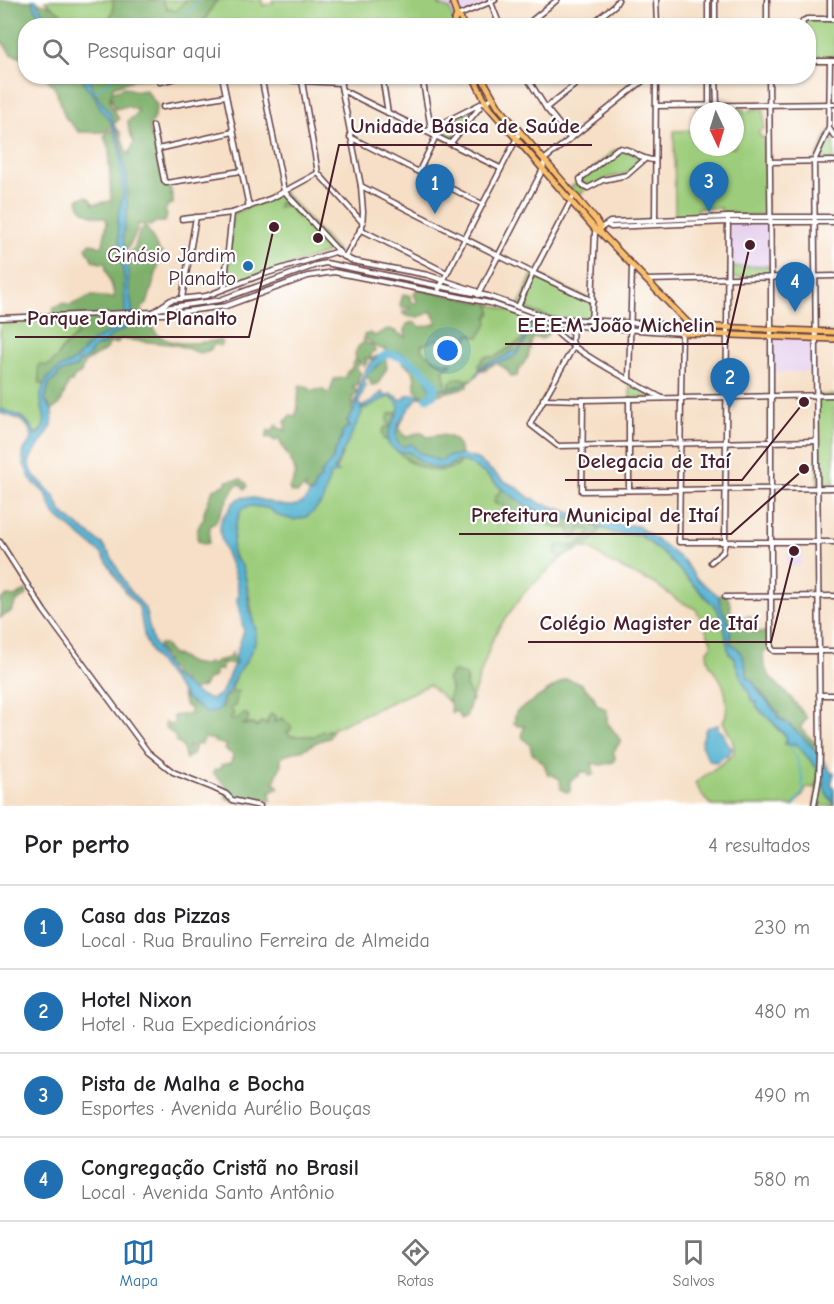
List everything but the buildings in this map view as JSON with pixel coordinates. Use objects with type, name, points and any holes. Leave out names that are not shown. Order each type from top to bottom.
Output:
[{"type":"main road","points":[[452,0],[456,16],[459,18]]},
{"type":"main road","points":[[476,84],[484,103],[570,201],[691,326],[727,331],[817,335],[834,339]]},
{"type":"main road","points":[[485,84],[492,98],[545,159],[599,230]]},
{"type":"main road","points":[[691,326],[691,333]]},
{"type":"main road","points":[[682,333],[727,331]]},
{"type":"main road","points":[[817,335],[834,332]]},
{"type":"street","points":[[535,18],[557,0]]},
{"type":"street","points":[[599,18],[618,0]]},
{"type":"street","points":[[656,0],[657,18]]},
{"type":"street","points":[[708,0],[708,18]]},
{"type":"street","points":[[715,0],[715,18]]},
{"type":"street","points":[[767,0],[767,18]]},
{"type":"street","points":[[816,19],[832,19],[830,0]]},
{"type":"street","points":[[456,16],[492,1],[497,18]]},
{"type":"street","points":[[814,806],[820,754],[814,161],[829,128],[832,104],[832,61],[816,61]]},
{"type":"street","points":[[223,84],[249,207]]},
{"type":"street","points":[[262,84],[284,191],[345,257],[359,262],[428,275],[549,318],[691,326]]},
{"type":"street","points":[[303,84],[318,173],[363,223]]},
{"type":"street","points":[[341,84],[361,186],[363,223],[345,257]]},
{"type":"street","points":[[383,84],[388,113]]},
{"type":"street","points":[[423,84],[429,130]]},
{"type":"street","points":[[531,84],[546,108],[570,138]]},
{"type":"street","points":[[546,108],[576,84]]},
{"type":"street","points":[[476,300],[543,169],[545,159],[638,84]]},
{"type":"street","points":[[656,225],[657,84]]},
{"type":"street","points":[[709,84],[710,102]]},
{"type":"street","points":[[716,84],[717,102]]},
{"type":"street","points":[[769,84],[771,646],[774,651],[834,651]]},
{"type":"street","points":[[342,90],[429,130],[450,144],[500,168]]},
{"type":"street","points":[[163,107],[225,96]]},
{"type":"street","points":[[429,130],[492,98]]},
{"type":"street","points":[[450,144],[484,103]]},
{"type":"street","points":[[744,104],[832,104]]},
{"type":"street","points":[[656,106],[690,105]]},
{"type":"street","points":[[153,126],[164,180],[168,183],[241,171]]},
{"type":"street","points":[[829,128],[834,136]]},
{"type":"street","points":[[158,149],[233,132]]},
{"type":"street","points":[[437,293],[520,132]]},
{"type":"street","points":[[350,136],[482,204]]},
{"type":"street","points":[[419,171],[436,136]]},
{"type":"street","points":[[644,160],[626,176],[603,180],[588,188],[582,184],[580,178],[618,148],[626,149],[644,160],[655,160]]},
{"type":"street","points":[[770,162],[834,161]]},
{"type":"street","points":[[182,219],[232,213],[284,191],[318,173]]},
{"type":"street","points":[[361,186],[593,301]]},
{"type":"street","points":[[516,313],[533,273],[574,195]]},
{"type":"street","points":[[224,290],[232,213]]},
{"type":"street","points":[[591,328],[599,230],[613,221],[656,219],[728,220],[771,222],[833,222],[833,217],[770,216],[728,220],[656,225],[611,227],[608,225]]},
{"type":"street","points":[[182,298],[196,217]]},
{"type":"street","points":[[711,562],[723,552],[725,543],[728,220]]},
{"type":"street","points":[[360,230],[447,273]]},
{"type":"street","points":[[158,312],[167,301],[206,296],[330,252],[340,253]]},
{"type":"street","points":[[158,312],[220,300],[326,263],[479,293]]},
{"type":"street","points":[[629,381],[632,267]]},
{"type":"street","points":[[0,318],[123,314],[226,306],[308,276],[325,273],[348,274],[476,300],[549,324],[682,333]]},
{"type":"street","points":[[645,280],[834,276]]},
{"type":"street","points":[[549,318],[549,324],[574,346],[629,381],[662,398]]},
{"type":"street","points":[[573,326],[574,346],[531,421],[531,425],[558,446],[816,441]]},
{"type":"street","points":[[682,326],[679,542],[834,542]]},
{"type":"street","points":[[543,399],[834,394]]},
{"type":"street","points":[[629,399],[629,490]]},
{"type":"street","points":[[584,400],[582,491],[834,488]]},
{"type":"street","points":[[0,542],[50,620],[148,752],[173,772],[226,794],[232,800],[261,806]]},
{"type":"street","points":[[725,597],[834,596]]},
{"type":"street","points":[[819,695],[834,695]]},
{"type":"shaded area","points":[[441,0],[489,0],[490,3],[452,18],[450,9],[440,5]]},
{"type":"shaded area","points":[[729,223],[770,223],[770,277],[730,278]]},
{"type":"shaded area","points":[[771,337],[816,339],[816,372],[771,372]]},
{"type":"shaded area","points":[[788,544],[802,544],[801,566],[787,566]]},
{"type":"green space","points":[[0,0],[38,2],[54,8],[64,18],[18,18],[18,56],[11,54],[0,39]]},
{"type":"green space","points":[[45,0],[215,0],[155,18],[63,18]]},
{"type":"green space","points":[[113,0],[162,0],[167,9],[176,11],[186,0],[218,0],[206,18],[109,18],[113,10]]},
{"type":"green space","points":[[218,0],[262,0],[263,6],[273,3],[272,0],[441,0],[439,5],[450,9],[453,18],[206,18]]},
{"type":"green space","points":[[816,19],[834,19],[834,61],[816,61]]},
{"type":"green space","points":[[51,84],[121,84],[113,87],[112,92],[124,87],[136,91],[146,90],[157,105],[153,121],[149,125],[152,140],[158,141],[173,204],[168,205],[165,211],[167,215],[165,222],[156,222],[150,226],[138,224],[123,259],[135,247],[140,230],[145,227],[162,253],[147,304],[141,308],[145,317],[150,317],[153,329],[159,336],[175,342],[194,343],[221,340],[223,343],[221,346],[214,344],[210,350],[200,353],[177,345],[120,339],[117,343],[110,343],[105,350],[84,363],[81,373],[69,382],[60,404],[52,410],[45,400],[49,384],[40,384],[38,366],[51,364],[82,329],[71,330],[55,323],[54,307],[64,303],[69,306],[91,296],[114,298],[105,262],[93,261],[86,248],[91,243],[100,247],[103,245],[107,221],[105,218],[84,211],[78,199],[86,196],[93,204],[111,201],[110,151],[104,137],[115,128],[120,132],[126,152],[129,154],[134,142],[128,121],[138,113],[137,110],[127,106],[116,109],[111,95],[113,111],[119,119],[105,132],[79,132],[65,117],[56,90]]},
{"type":"green space","points":[[481,106],[449,141],[429,130]]},
{"type":"green space","points":[[750,109],[764,109],[764,129],[759,130],[760,137],[764,137],[766,215],[732,216],[732,212],[727,212],[727,216],[722,216],[721,208],[697,208],[697,217],[675,218],[674,131],[690,130],[690,156],[744,156],[744,112],[750,112]]},
{"type":"green space","points":[[829,131],[834,139],[834,160],[815,161]]},
{"type":"green space","points":[[625,149],[642,159],[627,174],[611,177],[587,188],[577,197],[570,188],[615,150]]},
{"type":"green space","points":[[284,192],[337,251],[331,251],[225,288],[233,214]]},
{"type":"green space","points":[[283,199],[287,200],[304,218],[298,218],[287,205],[278,208],[279,202]]},
{"type":"green space","points":[[770,266],[770,277],[730,278],[730,267]]},
{"type":"green space","points":[[533,273],[593,301],[591,321],[552,318],[518,307]]},
{"type":"green space","points":[[417,289],[490,304],[491,312],[487,318],[488,323],[479,337],[469,335],[462,347],[455,346],[449,340],[435,340],[421,345],[421,350],[434,360],[451,363],[443,370],[447,389],[450,389],[450,382],[459,378],[469,381],[467,387],[433,396],[418,395],[415,389],[414,374],[403,363],[402,357],[387,355],[385,357],[387,368],[378,384],[371,385],[370,379],[365,377],[364,372],[375,357],[384,354],[387,350],[376,347],[368,340],[363,340],[364,335],[370,333],[375,336],[388,329],[406,338],[407,324],[413,322],[421,327],[435,324],[436,321],[431,311],[417,317],[403,314],[403,311],[411,309],[410,307],[402,308],[400,305],[403,295],[409,295],[412,302],[416,304],[414,294]]},
{"type":"green space","points":[[490,304],[527,317],[522,328],[523,340],[495,357],[488,356],[479,365],[479,370],[474,377],[470,380],[450,382],[450,389],[447,390],[443,370],[451,363],[434,360],[421,350],[421,345],[435,340],[449,340],[455,346],[465,344],[469,335],[482,331]]},
{"type":"green space","points":[[529,310],[552,318],[551,324],[545,337],[532,339],[528,357],[517,376],[512,377],[505,368],[496,363],[480,370],[479,365],[484,357],[495,357],[522,340],[521,332]]},
{"type":"green space","points":[[54,318],[71,330],[82,329],[75,339],[60,351],[51,364],[39,370],[40,384],[45,384],[41,404],[45,422],[36,434],[21,418],[0,409],[0,320]]},
{"type":"green space","points":[[364,342],[372,345],[375,351],[371,353],[372,359],[365,358],[367,362],[364,366],[358,360],[359,365],[356,367],[361,374],[358,384],[352,387],[357,391],[352,399],[354,404],[351,407],[354,412],[347,422],[350,427],[342,432],[333,459],[320,475],[321,478],[314,493],[305,490],[306,486],[297,493],[291,492],[289,488],[294,481],[295,474],[292,461],[279,438],[275,441],[270,437],[266,438],[268,430],[272,432],[276,424],[279,429],[286,432],[285,422],[290,415],[295,416],[297,412],[300,385],[312,390],[322,389],[327,393],[330,392],[334,379],[345,378],[356,358],[358,347]]},
{"type":"green space","points":[[630,383],[658,397],[630,398]]},
{"type":"green space","points":[[834,395],[834,487],[818,487],[817,396]]},
{"type":"green space","points":[[390,397],[396,400],[400,407],[398,412],[389,414],[390,428],[387,440],[410,463],[458,466],[460,461],[472,464],[502,489],[494,501],[497,505],[501,504],[532,522],[569,528],[571,538],[577,537],[580,529],[591,530],[579,544],[571,547],[562,545],[558,557],[561,558],[524,593],[500,626],[492,641],[472,698],[466,686],[467,678],[463,674],[458,674],[451,683],[450,703],[429,685],[332,729],[332,732],[328,730],[326,733],[314,736],[290,736],[287,732],[291,726],[287,723],[267,720],[267,725],[263,723],[257,727],[252,724],[243,724],[247,718],[243,714],[236,720],[232,720],[229,717],[233,715],[231,708],[235,706],[238,692],[231,690],[239,670],[247,660],[253,616],[245,575],[232,551],[235,527],[241,510],[252,506],[268,508],[279,516],[306,517],[320,504],[330,475],[335,471],[361,410],[380,399]]},
{"type":"green space","points":[[398,412],[404,416],[399,428],[405,437],[419,433],[427,437],[441,435],[453,438],[459,445],[461,455],[458,466],[435,471],[414,464],[394,449],[387,440],[383,439],[382,432],[385,427],[390,427],[387,421],[389,414]]},
{"type":"green space","points":[[241,479],[247,487],[245,489],[240,484],[235,486],[215,523],[210,526],[209,543],[204,544],[198,541],[198,529],[204,519],[204,512],[213,489],[225,485],[227,481]]},
{"type":"green space","points":[[502,489],[539,512],[600,528],[584,547],[561,558],[558,557],[555,550],[558,545],[574,547],[590,534],[591,530],[580,529],[577,537],[571,538],[569,528],[529,523],[526,518],[519,517],[517,513],[505,509],[501,504],[495,504],[496,496]]},
{"type":"green space","points":[[600,528],[614,533],[640,535],[667,557],[717,609],[724,625],[729,654],[733,656],[741,677],[760,711],[771,719],[778,730],[786,736],[786,742],[799,746],[819,770],[816,788],[807,787],[793,806],[712,806],[704,798],[695,783],[733,755],[734,751],[731,738],[723,722],[727,708],[724,687],[708,658],[707,652],[711,647],[711,641],[696,609],[679,601],[655,584],[609,562],[591,549],[582,548],[598,533]]},
{"type":"green space","points":[[26,590],[27,595],[16,602],[12,611],[0,618],[0,600],[7,596],[15,597]]},
{"type":"green space","points":[[725,594],[731,611],[739,620],[750,616],[753,622],[753,632],[769,632],[769,648],[763,653],[764,667],[807,718],[800,728],[815,743],[814,751],[777,716],[778,713],[747,678],[743,658],[738,649],[731,644],[726,616],[720,607],[719,596]]},
{"type":"green space","points":[[159,644],[164,644],[172,655],[190,663],[213,664],[229,658],[232,653],[236,664],[223,665],[221,662],[222,670],[215,670],[213,678],[209,678],[203,687],[190,691],[183,688],[183,679],[174,677],[173,670],[165,665],[166,659],[158,647]]},
{"type":"green space","points":[[451,673],[466,675],[466,686],[472,698],[466,717],[462,719],[456,711],[451,712],[448,699],[451,689],[447,680]]},
{"type":"green space","points":[[566,679],[580,683],[594,697],[597,705],[607,710],[607,722],[621,741],[613,752],[614,762],[601,765],[592,763],[594,774],[590,776],[586,772],[580,772],[579,776],[570,780],[570,791],[566,792],[561,789],[560,779],[548,775],[544,764],[532,753],[530,745],[523,738],[522,733],[525,726],[518,726],[514,723],[516,712]]},
{"type":"green space","points":[[234,691],[238,692],[235,706],[231,708],[234,715],[229,717],[232,720],[247,714],[248,721],[243,725],[252,724],[257,727],[261,722],[267,725],[271,714],[276,716],[274,722],[282,718],[291,726],[291,730],[287,732],[290,736],[314,736],[328,730],[332,732],[329,738],[281,758],[281,765],[274,782],[279,788],[270,792],[271,801],[226,799],[226,786],[213,773],[220,769],[221,765],[231,763],[233,755],[225,749],[227,745],[205,737],[200,745],[196,744],[194,751],[189,746],[188,749],[193,754],[186,759],[182,746],[176,742],[175,736],[165,727],[166,722],[171,725],[175,722],[174,716],[190,713],[190,708],[186,706],[182,695],[201,709],[211,712],[223,707],[223,699]]},
{"type":"green space","points":[[819,780],[834,804],[834,806],[814,806]]},
{"type":"water","points":[[32,0],[36,0],[45,18],[39,18]]},
{"type":"water","points":[[85,84],[91,84],[111,115],[121,144],[127,181],[127,210],[123,237],[133,313],[130,326],[112,335],[104,344],[94,348],[88,357],[78,363],[77,367],[59,373],[49,384],[45,400],[52,410],[52,426],[29,463],[33,474],[54,496],[62,513],[102,544],[110,555],[128,588],[145,608],[152,639],[173,677],[201,696],[212,699],[221,694],[236,664],[234,660],[244,631],[237,601],[236,581],[220,530],[222,518],[234,502],[242,498],[294,506],[313,493],[316,482],[321,479],[320,475],[333,459],[342,432],[350,427],[347,420],[354,409],[365,370],[381,355],[387,352],[398,352],[407,356],[427,372],[433,379],[435,389],[445,389],[435,390],[430,400],[417,398],[400,422],[397,429],[397,442],[402,447],[412,444],[419,453],[439,461],[448,456],[463,455],[477,459],[504,481],[543,505],[571,513],[594,515],[608,523],[638,526],[684,561],[696,578],[719,596],[720,605],[729,625],[731,644],[741,654],[748,679],[751,679],[778,714],[777,717],[800,734],[831,773],[834,773],[831,784],[834,788],[834,804],[825,791],[824,779],[818,770],[794,743],[790,746],[787,743],[784,745],[786,736],[756,706],[757,702],[753,701],[733,656],[729,654],[724,625],[717,609],[667,557],[640,535],[614,533],[587,522],[545,514],[502,489],[487,475],[467,462],[457,461],[446,467],[435,468],[423,463],[409,452],[398,452],[389,445],[389,431],[398,413],[397,402],[391,397],[363,409],[363,406],[382,392],[384,396],[391,394],[397,396],[399,400],[404,399],[407,395],[425,396],[431,391],[416,365],[396,355],[387,354],[364,380],[366,384],[358,404],[361,406],[362,413],[334,470],[338,472],[330,475],[323,500],[314,511],[306,517],[294,520],[279,516],[268,508],[252,506],[241,510],[235,527],[232,551],[245,575],[250,610],[256,630],[255,643],[234,679],[231,690],[223,698],[221,708],[216,712],[206,713],[187,699],[154,657],[145,640],[139,607],[124,590],[102,554],[54,514],[46,494],[31,480],[23,458],[24,450],[32,439],[29,428],[16,418],[0,413],[0,409],[21,417],[35,434],[38,434],[44,425],[41,397],[48,378],[56,370],[75,360],[88,345],[118,327],[125,319],[124,278],[118,231],[118,217],[123,196],[120,148],[110,120]]},
{"type":"water","points":[[533,320],[528,337],[518,352],[528,332]]},
{"type":"water","points":[[512,351],[518,352],[512,358],[484,367],[475,377],[483,365],[502,358]]},
{"type":"water","points":[[718,725],[718,730],[724,733],[725,740],[732,749],[727,757],[717,762],[709,761],[701,745],[706,728]]},
{"type":"waterway","points":[[183,18],[200,0]]},
{"type":"waterway","points":[[95,92],[106,84]]},
{"type":"waterway","points":[[381,358],[387,354],[394,355],[420,368],[435,385],[433,395],[427,398]]},
{"type":"waterway","points":[[791,745],[792,753],[797,757],[804,788],[794,806]]},
{"type":"place","name":"Pista de Malha e Bocha","points":[[709,212]]},
{"type":"place","name":"Casa das Pizzas","points":[[435,214]]},
{"type":"place","name":"Parque Jardim Planalto","points":[[274,227]]},
{"type":"place","name":"Unidade Básica de Saúde","points":[[318,238]]},
{"type":"place","name":"E.E.E.M João Michelin","points":[[750,245]]},
{"type":"place","name":"Ginásio Jardim Planalto","points":[[248,266]]},
{"type":"place","name":"Congregação Cristã no Brasil","points":[[795,312]]},
{"type":"place","name":"Delegacia de Itaí","points":[[804,402]]},
{"type":"place","name":"Hotel Nixon","points":[[730,408]]},
{"type":"place","name":"Prefeitura Municipal de Itaí","points":[[804,469]]},
{"type":"place","name":"Colégio Magister de Itaí","points":[[794,551]]}]
